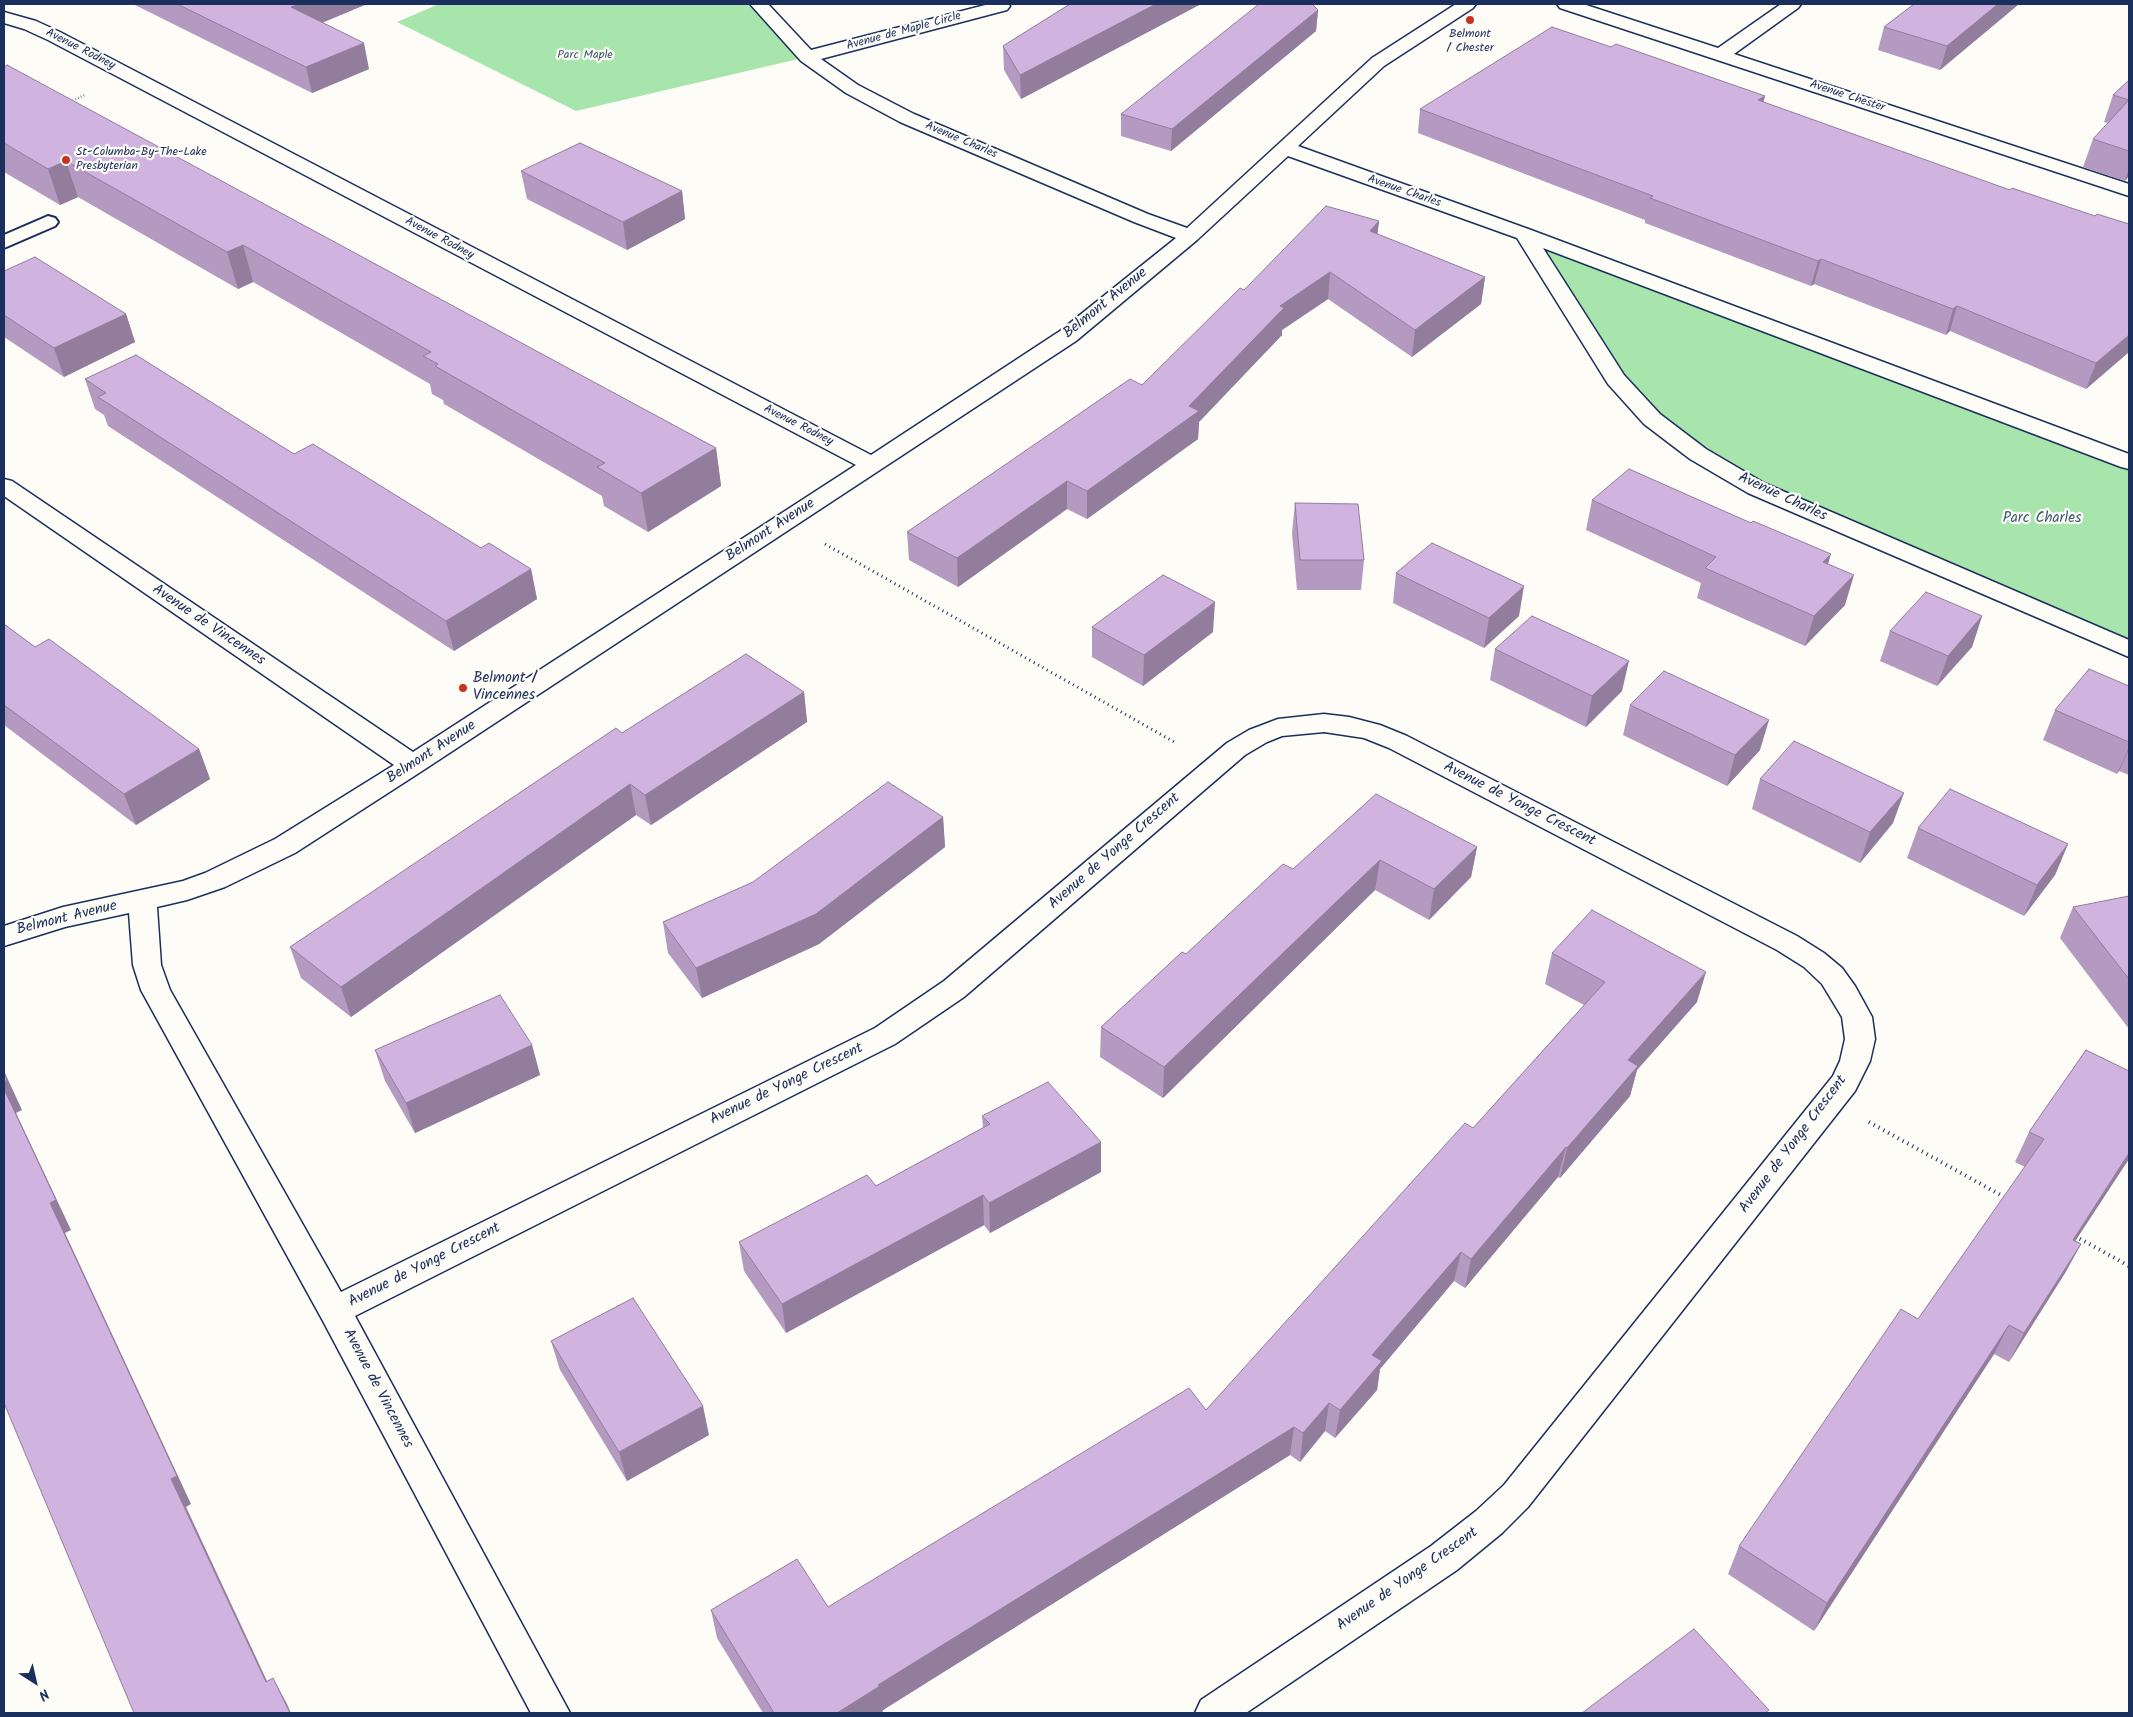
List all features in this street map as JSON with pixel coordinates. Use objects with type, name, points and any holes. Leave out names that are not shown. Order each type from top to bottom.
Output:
[{"type":"street","name":"Avenue Charles","points":[[759,4],[807,57],[852,89],[907,118],[1141,218],[1190,236]]},
{"type":"street","name":"Belmont Avenue","points":[[4,936],[63,917],[187,890],[248,866],[285,846],[413,765],[1068,336],[1190,236],[1378,62],[1467,4]]},
{"type":"street","name":"Avenue Chester","points":[[1566,4],[2129,190]]},
{"type":"street","points":[[1720,55],[1792,4]]},
{"type":"street","name":"Avenue de Maple Circle","points":[[807,57],[1001,6]]},
{"type":"street","name":"Avenue Rodney","points":[[4,17],[30,25],[54,36],[354,195],[872,464]]},
{"type":"street","name":"Avenue Charles","points":[[1285,148],[1336,168],[1524,234],[2129,462]]},
{"type":"street","name":"Avenue Charles","points":[[1524,234],[1616,379],[1652,419],[1698,454],[1756,488],[2129,649]]},
{"type":"street","name":"Avenue de Vincennes","points":[[4,486],[413,765]]},
{"type":"street","name":"Avenue de Yonge Crescent","points":[[335,1311],[886,1036],[954,989],[1236,749],[1258,736],[1278,728],[1324,723],[1371,731],[1398,742],[1787,943],[1814,960],[1832,976],[1845,994],[1857,1017],[1860,1039],[1856,1061],[1844,1083],[1556,1448],[1516,1496],[1489,1522],[1444,1558],[1214,1713]]},
{"type":"street","name":"Avenue de Vincennes","points":[[142,900],[147,965],[156,990],[335,1311],[551,1713]]},
{"type":"lane","points":[[4,242],[48,222]]},
{"type":"path","points":[[70,102],[88,94]]},
{"type":"path","points":[[818,541],[1181,746]]},
{"type":"path","points":[[1866,1120],[2010,1200]]},
{"type":"path","points":[[2070,1233],[2129,1266]]},
{"type":"green space","name":"Parc Maple","points":[[439,4],[759,4],[807,57],[576,111],[397,22]]},
{"type":"green space","name":"Parc Charles","points":[[1524,234],[2129,462],[2129,649],[1756,488],[1652,419]]},
{"type":"building","points":[[177,4],[300,4],[291,7],[364,43],[306,67]]},
{"type":"building","points":[[1070,4],[1156,4],[1020,75],[1003,46]]},
{"type":"building","points":[[1259,4],[1312,4],[1318,10],[1172,129],[1121,114]]},
{"type":"building","points":[[1914,4],[1998,4],[1947,46],[1884,27]]},
{"type":"building","points":[[1552,27],[1611,47],[1616,44],[1765,96],[1758,100],[2010,190],[2012,188],[2095,216],[2097,214],[2129,224],[2129,335],[2096,363],[1957,306],[1953,309],[1821,259],[1818,261],[1650,198],[1653,196],[1420,109]]},
{"type":"building","points":[[7,65],[716,448],[641,493],[597,467],[605,463],[435,366],[438,364],[423,356],[431,352],[243,245],[227,252],[66,161],[48,169],[4,143],[4,67]]},
{"type":"building","points":[[2129,80],[2129,100],[2113,95]]},
{"type":"building","points":[[2129,100],[2129,151],[2093,139]]},
{"type":"building","points":[[580,143],[682,191],[623,222],[521,171]]},
{"type":"building","points":[[1326,206],[1379,221],[1370,231],[1485,277],[1415,330],[1330,272],[1280,306],[1284,308],[1189,406],[1199,411],[1087,491],[1067,481],[957,558],[907,532],[1130,379],[1142,385],[1240,288],[1244,290]]},
{"type":"building","points":[[35,257],[126,314],[54,348],[4,315],[4,271]]},
{"type":"building","points":[[136,355],[294,454],[313,444],[481,548],[489,543],[531,569],[446,621],[98,397],[106,393],[85,379]]},
{"type":"building","points":[[1629,469],[1751,523],[1753,521],[1831,554],[1823,562],[1854,575],[1814,616],[1705,568],[1716,557],[1592,500]]},
{"type":"building","points":[[1295,503],[1358,504],[1364,560],[1300,560]]},
{"type":"building","points":[[1432,543],[1524,586],[1489,618],[1396,573]]},
{"type":"building","points":[[1163,575],[1215,602],[1144,655],[1092,627]]},
{"type":"building","points":[[1926,592],[1982,616],[1948,656],[1890,631]]},
{"type":"building","points":[[1532,616],[1629,661],[1592,696],[1495,649]]},
{"type":"building","points":[[4,624],[35,647],[49,639],[199,749],[124,794],[4,705]]},
{"type":"building","points":[[746,654],[804,692],[645,795],[630,784],[341,987],[290,947],[616,728],[622,733]]},
{"type":"building","points":[[2089,669],[2129,686],[2129,742],[2055,710]]},
{"type":"building","points":[[1664,671],[1769,720],[1735,755],[1630,705]]},
{"type":"building","points":[[1794,741],[1904,793],[1870,832],[1760,779]]},
{"type":"building","points":[[888,782],[943,817],[816,914],[696,968],[663,922],[753,882]]},
{"type":"building","points":[[1950,789],[2068,844],[2037,885],[1918,828]]},
{"type":"building","points":[[1376,794],[1477,847],[1434,889],[1380,860],[1164,1067],[1101,1027],[1182,952],[1186,954],[1283,864],[1293,869]]},
{"type":"building","points":[[2129,896],[2129,979],[2073,907]]},
{"type":"building","points":[[1592,910],[1706,972],[1628,1060],[1638,1066],[1471,1259],[1461,1252],[1372,1355],[1382,1361],[1340,1410],[1329,1403],[1303,1433],[1294,1427],[878,1685],[880,1686],[837,1713],[774,1713],[711,1610],[797,1559],[828,1607],[1189,1388],[1206,1410],[1465,1123],[1473,1128],[1605,982],[1552,953]]},
{"type":"building","points":[[500,995],[532,1045],[406,1103],[375,1050]]},
{"type":"building","points":[[2086,1050],[2129,1071],[2129,1153],[2073,1240],[2081,1244],[2024,1333],[2009,1325],[1827,1603],[1739,1546],[1901,1309],[1918,1319],[2044,1139],[2029,1132]]},
{"type":"building","points":[[1048,1082],[1101,1142],[989,1203],[983,1195],[782,1304],[739,1242],[867,1175],[876,1186],[990,1124],[982,1116]]},
{"type":"building","points":[[4,1089],[56,1200],[50,1203],[177,1476],[171,1479],[266,1682],[273,1678],[290,1713],[134,1713],[4,1403]]},
{"type":"building","points":[[633,1298],[703,1406],[619,1452],[551,1341]]},
{"type":"building","points":[[1694,1629],[1769,1710],[1765,1713],[1582,1713]]},
{"type":"place","name":"Belmont / Chester","points":[[1470,20]]},
{"type":"place","name":"St-Columba-By-The-Lake Presbyterian","points":[[66,160]]},
{"type":"place","name":"Belmont / Vincennes","points":[[463,688]]}]
